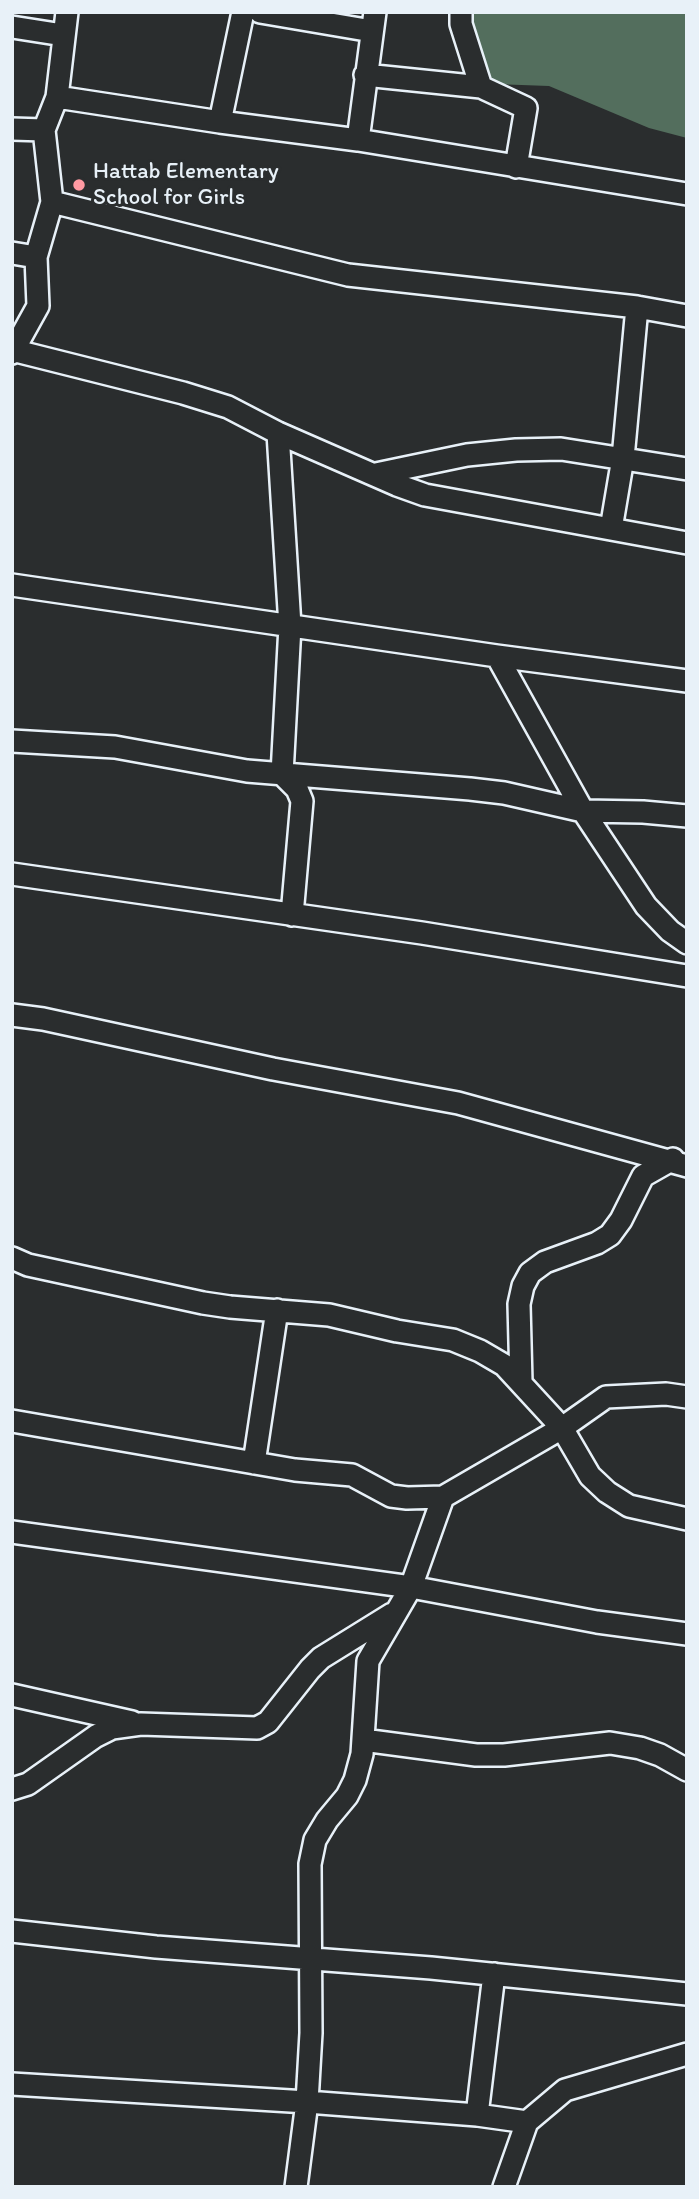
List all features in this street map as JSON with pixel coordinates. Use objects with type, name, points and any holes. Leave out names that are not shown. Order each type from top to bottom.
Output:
[{"type":"street","points":[[66,12],[57,97],[44,130],[52,202],[36,257],[38,306],[12,351],[194,396],[228,407],[278,433],[425,495],[687,543]]},
{"type":"street","points":[[220,122],[243,12]]},
{"type":"street","points":[[260,12],[373,22],[358,140]]},
{"type":"street","points":[[461,12],[461,23],[481,87]]},
{"type":"street","points":[[12,27],[63,35]]},
{"type":"street","points":[[365,75],[481,87],[526,108],[516,167]]},
{"type":"street","points":[[57,97],[358,140],[687,194]]},
{"type":"street","points":[[12,129],[44,130]]},
{"type":"street","points":[[52,202],[348,275],[637,307],[687,316]]},
{"type":"street","points":[[12,253],[36,257]]},
{"type":"street","points":[[611,529],[623,458],[637,307]]},
{"type":"street","points":[[278,433],[290,626],[282,774],[297,789],[302,801],[292,915]]},
{"type":"street","points":[[376,474],[467,456],[516,450],[561,449],[687,469]]},
{"type":"street","points":[[12,585],[687,681]]},
{"type":"street","points":[[497,656],[583,811],[646,906],[670,931],[687,943]]},
{"type":"street","points":[[12,741],[115,747],[227,768],[504,793],[583,811],[643,811],[687,816]]},
{"type":"street","points":[[12,874],[687,976]]},
{"type":"street","points":[[12,1015],[43,1019],[273,1069],[458,1103],[687,1166]]},
{"type":"street","points":[[521,1382],[519,1304],[523,1286],[530,1273],[545,1262],[610,1236],[643,1176],[665,1162],[687,1155]]},
{"type":"street","points":[[12,1258],[28,1265],[203,1303],[329,1315],[397,1331],[453,1340],[480,1351],[503,1365],[521,1382],[562,1428],[590,1476],[607,1492],[629,1506],[687,1519]]},
{"type":"street","points":[[254,1463],[277,1310]]},
{"type":"street","points":[[12,1421],[295,1470],[352,1475],[391,1496],[443,1497],[562,1428],[606,1397],[666,1394],[687,1398]]},
{"type":"street","points":[[296,2187],[307,2102],[312,1990],[309,1958],[310,1864],[315,1840],[347,1796],[355,1780],[363,1740],[368,1661],[411,1587],[443,1497]]},
{"type":"street","points":[[12,1532],[411,1587],[597,1622],[687,1634]]},
{"type":"street","points":[[12,1789],[38,1778],[96,1736],[112,1728],[141,1724],[257,1728],[268,1721],[321,1658],[397,1610]]},
{"type":"street","points":[[12,1695],[141,1724]]},
{"type":"street","points":[[363,1740],[476,1755],[504,1755],[610,1743],[640,1748],[660,1755],[687,1770]]},
{"type":"street","points":[[12,1931],[156,1947],[494,1974],[687,1994]]},
{"type":"street","points":[[477,2115],[494,1974]]},
{"type":"street","points":[[504,2187],[527,2122],[565,2090],[687,2054]]},
{"type":"street","points":[[12,2084],[307,2102],[477,2115],[527,2122]]},
{"type":"green space","points":[[469,12],[687,12],[687,138],[649,128],[549,86],[494,84],[468,20]]},
{"type":"place","name":"Hattab Elementary School for Girls","points":[[79,185]]}]
